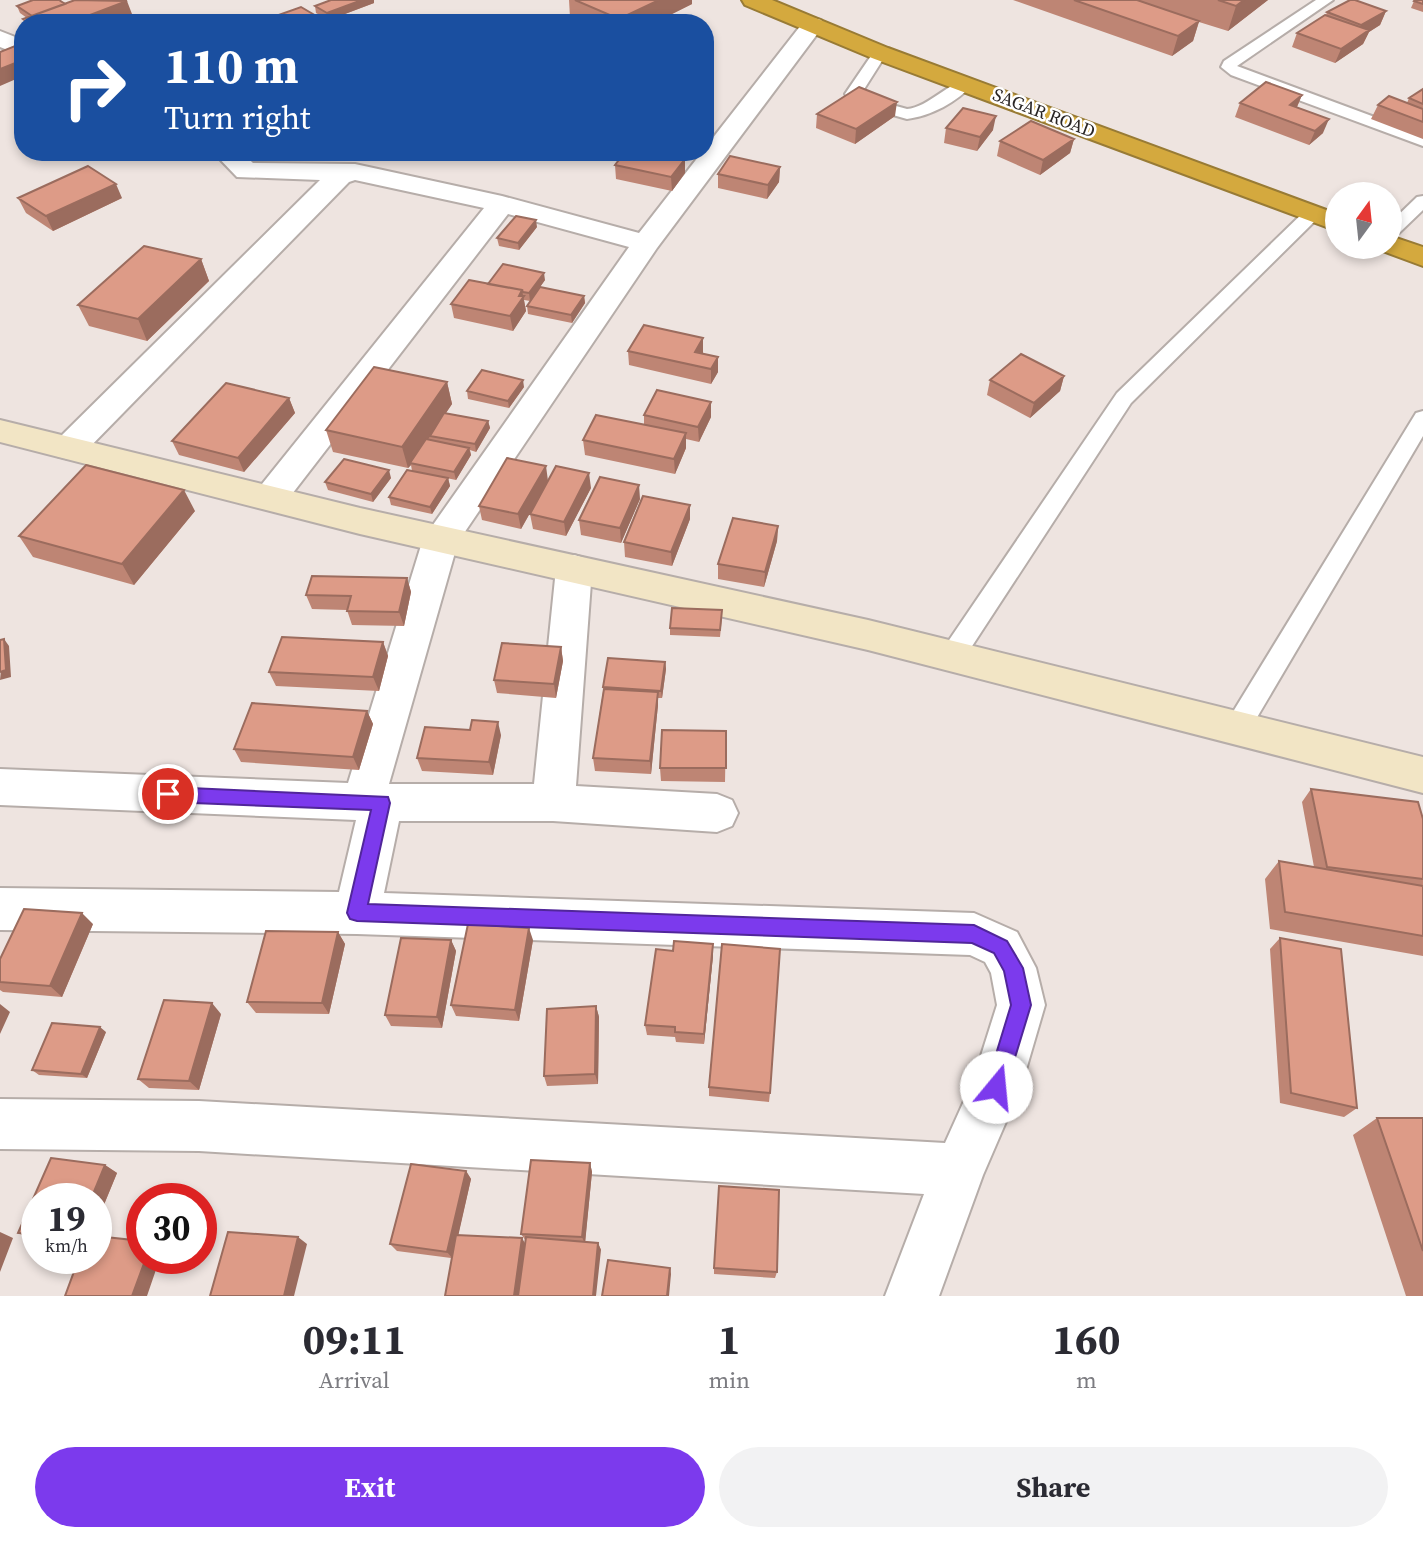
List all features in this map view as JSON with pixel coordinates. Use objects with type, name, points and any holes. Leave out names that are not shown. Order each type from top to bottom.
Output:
[{"type":"highway","name":"SAGAR ROAD","points":[[753,0],[880,53],[1325,211]]},
{"type":"highway","name":"SAGAR ROAD","points":[[785,0],[1325,211]]},
{"type":"highway","points":[[1402,235],[1423,240]]},
{"type":"highway","points":[[1402,241],[1423,257]]},
{"type":"main road","points":[[0,431],[441,539],[952,656],[1423,775]]},
{"type":"street","points":[[714,154],[813,25]]},
{"type":"street","points":[[235,161],[246,171],[355,172],[502,204],[646,243]]},
{"type":"street","points":[[360,893],[373,812],[441,539],[646,243],[709,161]]},
{"type":"street","points":[[69,448],[346,173]]},
{"type":"street","points":[[270,498],[502,204]]},
{"type":"street","points":[[553,803],[574,569]]},
{"type":"street","points":[[0,787],[373,812],[553,803],[717,813]]},
{"type":"street","points":[[0,909],[360,893],[974,934],[1001,947],[1013,968],[1021,1005],[996,1087],[959,1170],[912,1296]]},
{"type":"street","points":[[0,1124],[200,1126],[959,1170]]},
{"type":"lane","points":[[1326,0],[1228,64],[1229,67],[1236,72],[1423,141]]},
{"type":"lane","points":[[880,53],[853,94],[857,100],[915,114],[925,111],[965,84]]},
{"type":"lane","points":[[1402,222],[1423,201]]},
{"type":"lane","points":[[952,656],[1124,398],[1325,211]]},
{"type":"lane","points":[[1237,728],[1423,418]]},
{"type":"building","points":[[33,0],[59,0],[65,4],[38,14],[29,14],[17,6]]},
{"type":"building","points":[[75,0],[127,1],[93,14],[37,14]]},
{"type":"building","points":[[331,0],[362,0],[327,13],[315,6]]},
{"type":"building","points":[[575,0],[659,0],[630,14],[607,14]]},
{"type":"building","points":[[1074,0],[1137,0],[1199,21],[1178,36]]},
{"type":"building","points":[[1218,0],[1244,0],[1236,6]]},
{"type":"building","points":[[1350,0],[1386,11],[1361,25],[1327,12]]},
{"type":"building","points":[[301,7],[313,14],[281,14]]},
{"type":"building","points":[[1325,15],[1369,30],[1341,49],[1297,33]]},
{"type":"building","points":[[14,46],[14,64],[0,69],[0,52]]},
{"type":"building","points":[[1266,82],[1302,95],[1290,105],[1329,119],[1315,131],[1240,103]]},
{"type":"building","points":[[859,87],[897,102],[856,129],[817,114]]},
{"type":"building","points":[[1423,89],[1423,104],[1409,98]]},
{"type":"building","points":[[1389,96],[1423,109],[1423,122],[1378,105]]},
{"type":"building","points":[[963,108],[996,116],[980,137],[946,128]]},
{"type":"building","points":[[1031,121],[1074,139],[1043,160],[1000,141]]},
{"type":"building","points":[[730,156],[780,167],[768,185],[718,174]]},
{"type":"building","points":[[618,161],[683,161],[671,177],[615,165]]},
{"type":"building","points":[[88,166],[116,184],[46,216],[18,198]]},
{"type":"building","points":[[516,216],[536,220],[518,243],[497,238]]},
{"type":"building","points":[[144,246],[201,259],[138,319],[78,305]]},
{"type":"building","points":[[503,264],[544,273],[529,293],[488,284]]},
{"type":"building","points":[[469,280],[522,290],[519,296],[524,296],[510,316],[451,304]]},
{"type":"building","points":[[540,287],[584,296],[571,315],[527,306]]},
{"type":"building","points":[[644,325],[703,338],[695,352],[718,357],[711,369],[628,351]]},
{"type":"building","points":[[1021,354],[1064,376],[1034,403],[990,380]]},
{"type":"building","points":[[374,367],[447,382],[402,447],[326,430]]},
{"type":"building","points":[[482,370],[523,380],[508,401],[467,391]]},
{"type":"building","points":[[226,383],[289,398],[238,458],[172,441]]},
{"type":"building","points":[[657,390],[711,402],[698,427],[644,415]]},
{"type":"building","points":[[444,413],[488,421],[475,444],[430,436]]},
{"type":"building","points":[[596,415],[686,433],[674,459],[583,440]]},
{"type":"building","points":[[426,439],[469,448],[454,472],[410,463]]},
{"type":"building","points":[[507,458],[546,466],[518,514],[479,506]]},
{"type":"building","points":[[344,459],[389,470],[371,494],[325,482]]},
{"type":"building","points":[[86,465],[184,490],[122,564],[19,536]]},
{"type":"building","points":[[556,466],[589,473],[564,522],[530,514]]},
{"type":"building","points":[[407,470],[448,478],[430,507],[389,497]]},
{"type":"building","points":[[600,477],[639,485],[620,528],[579,520]]},
{"type":"building","points":[[643,496],[690,505],[671,552],[624,542]]},
{"type":"building","points":[[733,518],[778,526],[765,572],[718,564]]},
{"type":"building","points":[[312,576],[407,578],[399,612],[347,611],[351,596],[306,595]]},
{"type":"building","points":[[672,608],[722,610],[720,630],[670,628]]},
{"type":"building","points":[[282,637],[383,642],[373,677],[269,672]]},
{"type":"building","points":[[4,639],[6,670],[0,672],[0,640]]},
{"type":"building","points":[[502,643],[561,647],[554,684],[494,680]]},
{"type":"building","points":[[608,658],[665,662],[661,691],[603,687]]},
{"type":"building","points":[[604,689],[658,692],[650,761],[593,758]]},
{"type":"building","points":[[252,703],[367,711],[353,757],[234,749]]},
{"type":"building","points":[[472,720],[498,722],[489,762],[417,758],[425,727],[470,730]]},
{"type":"building","points":[[662,730],[726,731],[726,768],[660,768]]},
{"type":"building","points":[[1311,789],[1418,802],[1423,819],[1423,879],[1327,867]]},
{"type":"building","points":[[1279,861],[1423,886],[1423,936],[1285,912]]},
{"type":"building","points":[[24,909],[82,913],[50,986],[0,982],[0,959]]},
{"type":"building","points":[[468,924],[529,928],[515,1010],[451,1005]]},
{"type":"building","points":[[266,931],[338,932],[322,1003],[247,1002]]},
{"type":"building","points":[[401,938],[451,940],[437,1017],[385,1015]]},
{"type":"building","points":[[1280,938],[1341,949],[1357,1108],[1291,1093]]},
{"type":"building","points":[[674,941],[713,944],[704,1034],[675,1032],[675,1027],[645,1025],[656,949],[673,951]]},
{"type":"building","points":[[722,944],[780,949],[770,1093],[709,1087]]},
{"type":"building","points":[[164,1000],[212,1003],[189,1081],[138,1079]]},
{"type":"building","points":[[596,1006],[595,1074],[544,1076],[547,1009]]},
{"type":"building","points":[[52,1023],[100,1027],[81,1074],[32,1070]]},
{"type":"building","points":[[1377,1118],[1423,1118],[1423,1251]]},
{"type":"building","points":[[51,1158],[105,1165],[98,1183],[40,1183]]},
{"type":"building","points":[[531,1160],[590,1163],[582,1237],[521,1234]]},
{"type":"building","points":[[411,1164],[466,1171],[447,1252],[390,1244]]},
{"type":"building","points":[[719,1186],[779,1190],[777,1272],[714,1268]]},
{"type":"building","points":[[228,1232],[298,1237],[284,1296],[210,1296]]},
{"type":"building","points":[[456,1235],[522,1238],[514,1296],[445,1296]]},
{"type":"building","points":[[526,1237],[598,1243],[593,1296],[518,1296]]},
{"type":"building","points":[[112,1238],[126,1239],[126,1274],[140,1274],[132,1296],[65,1296],[73,1274],[112,1274]]},
{"type":"building","points":[[608,1260],[670,1268],[667,1296],[602,1296]]},
{"type":"route","points":[[168,794],[381,803],[357,913],[974,934],[1001,947],[1013,968],[1021,1005],[996,1087]]}]
